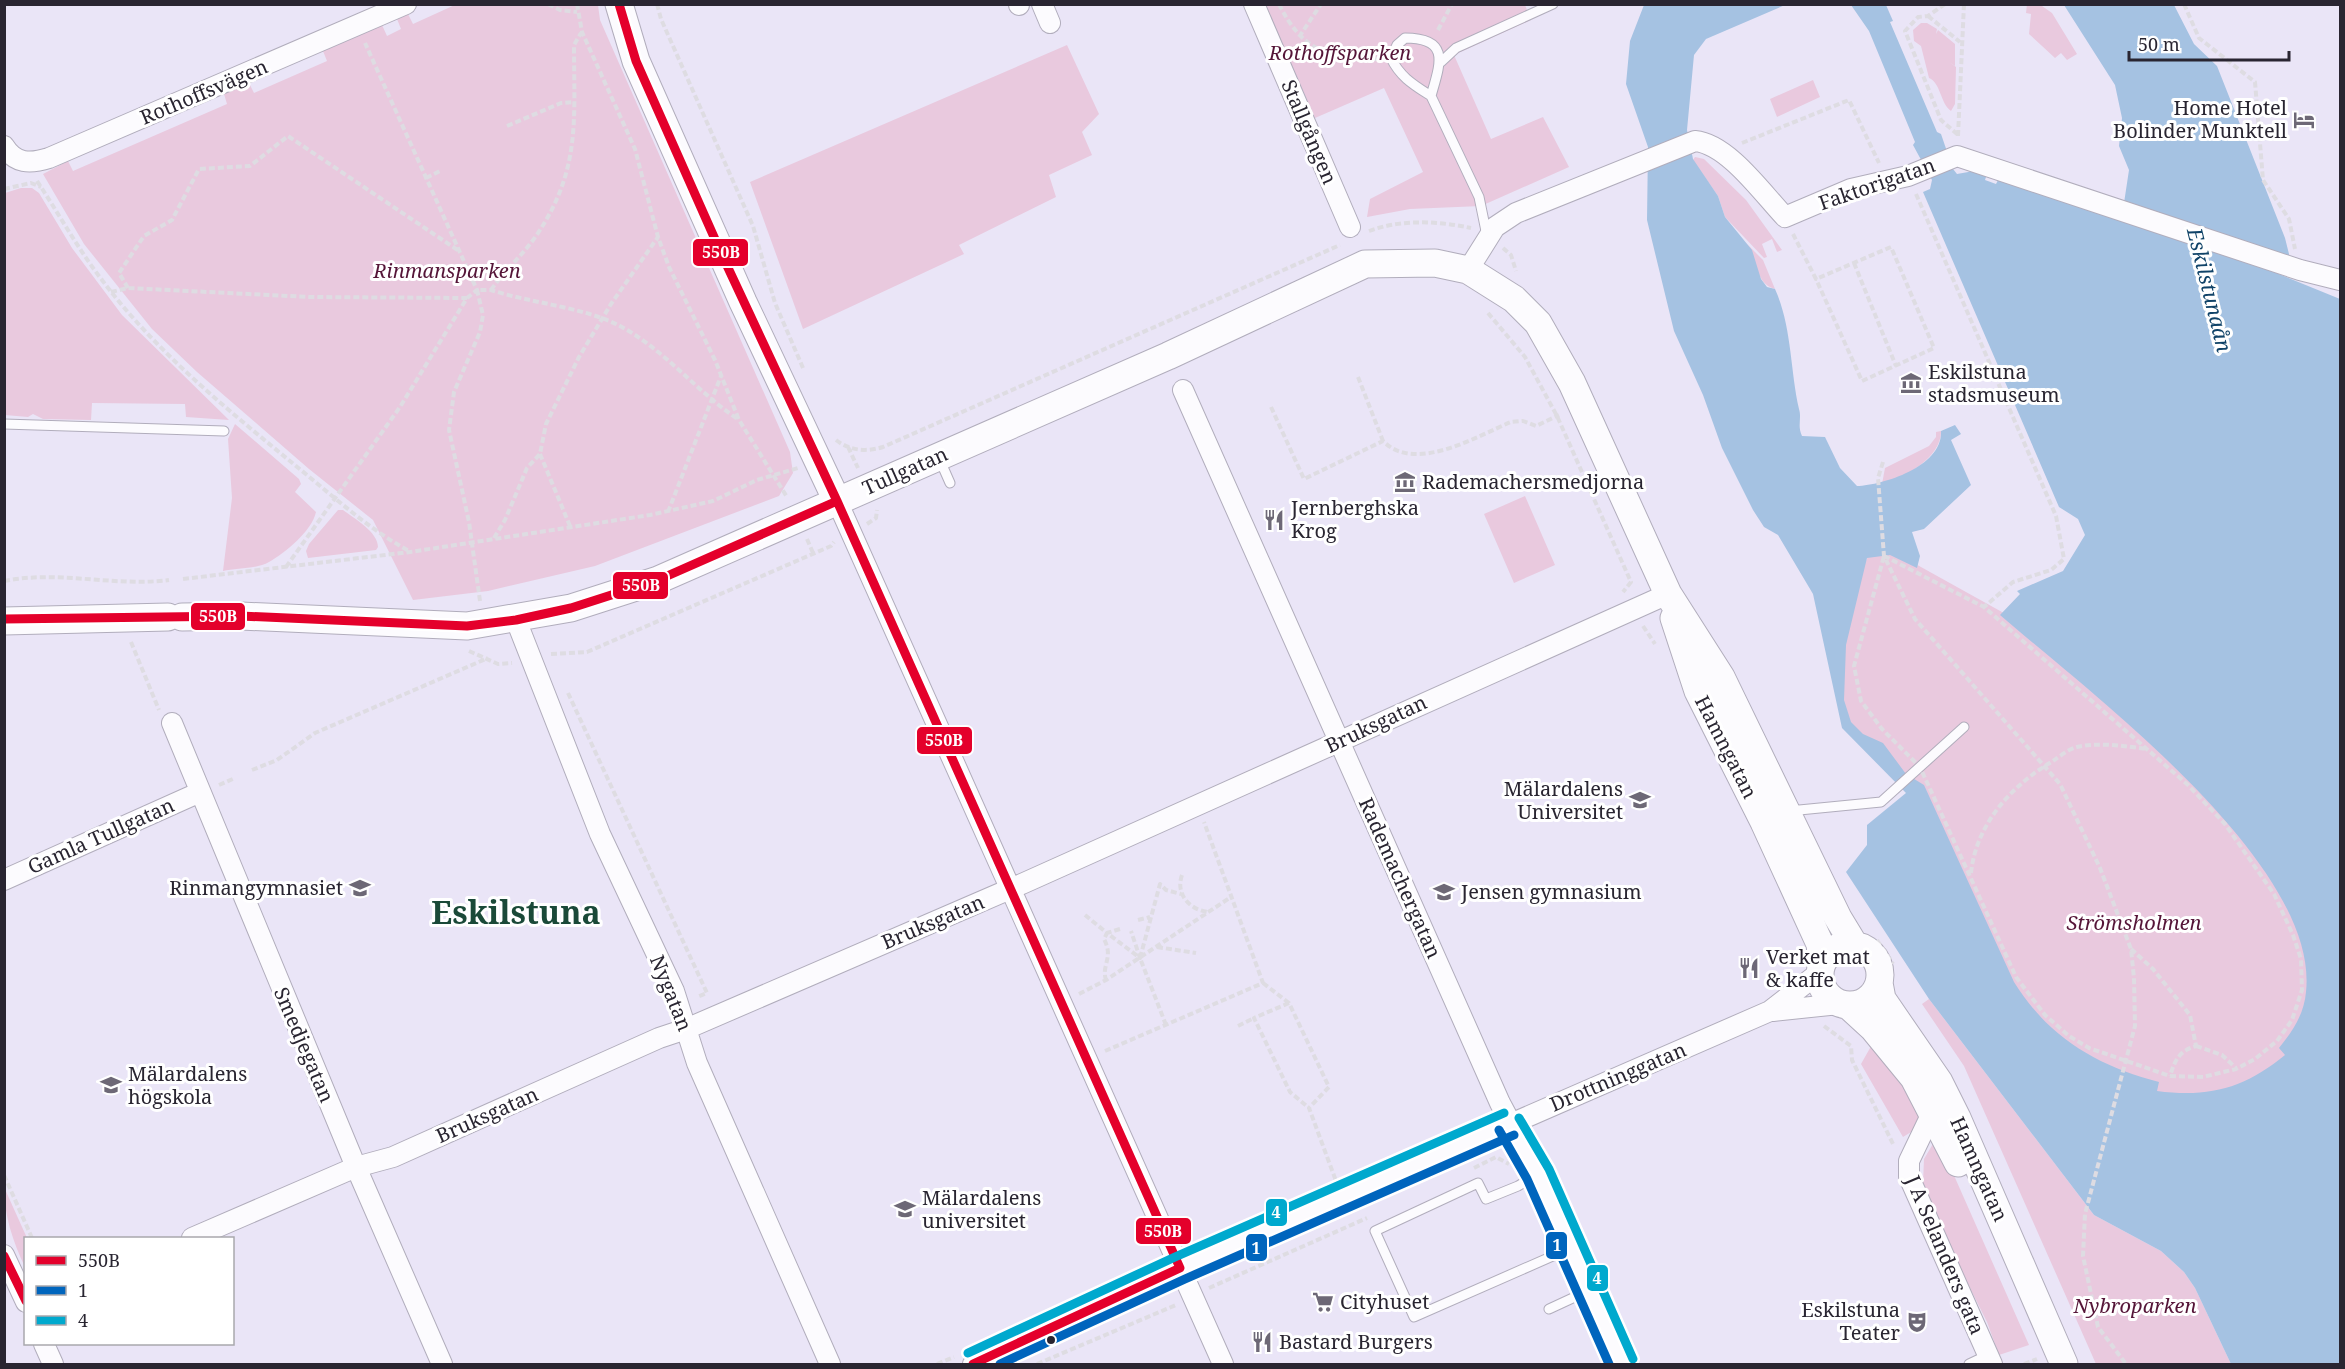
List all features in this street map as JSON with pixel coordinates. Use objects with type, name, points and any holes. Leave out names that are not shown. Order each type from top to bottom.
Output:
[{"type":"street","name":"Rothoffsvägen","points":[[26,162],[49,158],[406,4]]},
{"type":"street","points":[[619,4],[636,61],[708,223],[837,501],[1223,1365]]},
{"type":"street","points":[[1042,4],[1050,23]]},
{"type":"street","name":"Stallgången","points":[[1254,4],[1352,234]]},
{"type":"street","points":[[1468,270],[1495,227],[1516,213],[1692,142],[1708,142],[1722,151],[1785,218]]},
{"type":"street","points":[[4,146],[16,159],[26,162]]},
{"type":"street","name":"Faktorigatan","points":[[1785,218],[1851,189],[1908,176],[1957,156],[2300,270],[2340,280]]},
{"type":"street","name":"Tullgatan","points":[[8,620],[241,616],[467,626],[516,620],[571,608],[658,580],[1168,356],[1365,264],[1435,263],[1468,270]]},
{"type":"street","name":"Hamngatan","points":[[1468,270],[1514,299],[1538,323],[1572,383],[1668,594],[1677,635],[1698,692],[1856,946]]},
{"type":"street","name":"Rademachergatan","points":[[1183,390],[1509,1124],[1538,1174],[1622,1365]]},
{"type":"street","name":"Bruksgatan","points":[[197,1237],[356,1167],[393,1157],[659,1038],[686,1029],[1011,888],[1668,594]]},
{"type":"street","name":"Nygatan","points":[[516,620],[600,834],[679,1006],[697,1063],[830,1365]]},
{"type":"street","name":"Smedjegatan","points":[[172,723],[198,793],[442,1365]]},
{"type":"street","name":"Gamla Tullgatan","points":[[4,880],[198,793]]},
{"type":"street","name":"Hamngatan","points":[[1775,816],[1820,944],[1821,967]]},
{"type":"street","points":[[1856,946],[1872,955],[1880,974],[1879,983],[1868,1000],[1844,1005],[1824,991],[1821,967],[1836,948],[1856,946]]},
{"type":"street","name":"Drottninggatan","points":[[973,1365],[1180,1268],[1770,1011],[1821,967]]},
{"type":"street","name":"Hamngatan","points":[[1879,983],[1882,999],[1939,1082],[1957,1118],[2044,1362]]},
{"type":"street","name":"Hamngatan","points":[[1844,1005],[1873,1028],[1914,1078],[1948,1140],[2044,1362]]},
{"type":"street","name":"Drottninggatan","points":[[1770,1011],[1844,1005]]},
{"type":"street","name":"J A Selanders gata","points":[[1932,1113],[1908,1161],[1909,1177],[1990,1360]]},
{"type":"street","points":[[5,1258],[24,1298]]},
{"type":"street","points":[[44,1345],[53,1365]]},
{"type":"lane","points":[[1441,62],[1456,48],[1553,4]]},
{"type":"lane","points":[[1431,96],[1441,62],[1438,49],[1431,42],[1420,38],[1405,38],[1396,45],[1391,58],[1397,70],[1431,96],[1479,197],[1488,238]]},
{"type":"lane","points":[[4,424],[224,431]]},
{"type":"lane","points":[[939,456],[950,483]]},
{"type":"lane","points":[[1775,816],[1881,802],[1964,727]]},
{"type":"lane","points":[[1538,1174],[1518,1186],[1485,1199],[1478,1183],[1375,1231],[1414,1317],[1571,1248]]},
{"type":"lane","points":[[1549,1309],[1590,1290]]},
{"type":"lane","points":[[1968,1365],[1990,1360]]},
{"type":"path","points":[[548,4],[560,10],[577,12]]},
{"type":"path","points":[[183,579],[410,552],[668,512],[713,501],[757,480],[775,476],[739,420],[721,375],[669,267],[658,237],[635,149],[582,32],[577,4]]},
{"type":"path","points":[[657,4],[660,19],[753,226],[775,303],[807,378]]},
{"type":"path","points":[[1279,4],[1290,27],[1299,37],[1325,52],[1364,60],[1391,58]]},
{"type":"path","points":[[1299,37],[1322,4]]},
{"type":"path","points":[[1431,42],[1452,4]]},
{"type":"path","points":[[1945,4],[1928,16],[1918,17],[1905,31],[1941,120],[1958,135]]},
{"type":"path","points":[[1957,156],[1960,42],[1964,4]]},
{"type":"path","points":[[2184,4],[2199,38],[2255,82],[2263,180],[2289,219],[2300,270]]},
{"type":"path","points":[[1928,16],[1960,42]]},
{"type":"path","points":[[357,26],[460,251],[477,290],[483,315],[477,340],[454,392],[449,430],[470,522],[470,542]]},
{"type":"path","points":[[491,290],[534,238],[563,190],[572,149],[574,45],[582,32]]},
{"type":"path","points":[[1722,151],[1848,99],[1887,181]]},
{"type":"path","points":[[507,126],[561,103],[573,102]]},
{"type":"path","points":[[128,288],[119,273],[144,236],[172,220],[199,169],[250,166],[288,136],[460,251]]},
{"type":"path","points":[[26,162],[111,292],[168,353],[247,425],[382,536],[410,552]]},
{"type":"path","points":[[426,178],[442,170]]},
{"type":"path","points":[[1908,176],[2056,516],[2064,559],[2051,570],[2013,582],[1984,607]]},
{"type":"path","points":[[4,189],[31,183],[42,188]]},
{"type":"path","points":[[1785,218],[1816,279],[1862,381],[1934,348],[1891,247],[1816,279]]},
{"type":"path","points":[[831,431],[843,445],[867,452],[883,447],[1352,234],[1376,228],[1427,222],[1471,228],[1488,238]]},
{"type":"path","points":[[494,538],[505,520],[527,468],[540,454],[549,416],[579,357],[601,320],[658,237]]},
{"type":"path","points":[[1854,263],[1896,366]]},
{"type":"path","points":[[111,292],[128,288],[330,298],[467,298]]},
{"type":"path","points":[[286,567],[337,499],[400,407],[467,298],[477,290],[491,290],[618,325],[672,364],[712,400],[739,420]]},
{"type":"path","points":[[668,512],[721,375]]},
{"type":"path","points":[[1358,377],[1383,441],[1389,447],[1408,454],[1441,452],[1511,422],[1522,421],[1536,426],[1557,416]]},
{"type":"path","points":[[1271,407],[1304,479],[1383,441]]},
{"type":"path","points":[[540,454],[570,526]]},
{"type":"path","points":[[1883,462],[1878,478],[1884,556],[1854,666],[1861,701],[1889,737],[1920,767],[1971,874],[2016,977],[2045,1015],[2069,1036],[2089,1048],[2170,1076],[2204,1077],[2236,1069],[2254,1059],[2277,1041],[2292,1020],[2302,990],[2301,959],[2274,894],[2224,824],[2147,749],[1984,607],[1884,556]]},
{"type":"path","points":[[252,770],[277,760],[315,734],[488,658],[502,664],[530,657],[587,652],[831,546]]},
{"type":"path","points":[[1884,556],[1915,619],[2060,784],[2081,826],[2131,949],[2135,1026],[2085,1214],[2083,1256],[2098,1327],[2126,1365]]},
{"type":"path","points":[[4,580],[45,576],[133,583],[169,580]]},
{"type":"path","points":[[130,641],[157,706],[172,723]]},
{"type":"path","points":[[565,689],[707,993],[679,1006]]},
{"type":"path","points":[[1971,874],[1972,857],[1986,826],[2001,802],[2044,766],[2076,747],[2121,746],[2147,749]]},
{"type":"path","points":[[1198,805],[1263,983],[1289,1004],[1329,1087],[1309,1108]]},
{"type":"path","points":[[1182,875],[1179,883],[1181,894],[1193,908],[1209,912]]},
{"type":"path","points":[[1140,958],[1160,884],[1166,890],[1181,894]]},
{"type":"path","points":[[1073,997],[1106,980],[1232,897]]},
{"type":"path","points":[[1085,915],[1140,958]]},
{"type":"path","points":[[1138,920],[1151,917]]},
{"type":"path","points":[[1106,980],[1104,975],[1109,952],[1104,939],[1107,933],[1120,928]]},
{"type":"path","points":[[1131,931],[1166,1025]]},
{"type":"path","points":[[1156,947],[1196,953]]},
{"type":"path","points":[[2131,949],[2159,976],[2190,1014],[2196,1046]]},
{"type":"path","points":[[1098,1054],[1263,983]]},
{"type":"path","points":[[1238,1026],[1289,1004]]},
{"type":"path","points":[[1254,1018],[1290,1092],[1309,1108],[1338,1187]]},
{"type":"path","points":[[2170,1076],[2175,1060],[2184,1050],[2196,1046],[2223,1055],[2236,1069]]},
{"type":"path","points":[[1851,1047],[1852,1060],[1909,1177]]},
{"type":"path","points":[[4,1175],[31,1237]]},
{"type":"path","points":[[1037,1365],[1193,1298]]},
{"type":"green space","name":"Rinmansparken","points":[[457,4],[598,5],[600,20],[790,452],[793,473],[779,496],[595,566],[488,591],[413,600],[373,520],[309,469],[197,372],[152,329],[84,244],[43,174],[68,161],[73,171],[227,104],[224,94],[249,83],[254,93],[327,61],[323,51],[382,25],[387,36],[401,29],[397,19],[408,14],[413,24]]},
{"type":"green space","points":[[2027,4],[2042,6],[2052,13],[2077,54],[2067,60],[2061,53],[2055,58],[2029,34],[2031,14],[2026,13]]},
{"type":"green space","name":"Rothoffsparken","points":[[1265,5],[1525,5],[1531,20],[1454,55],[1491,139],[1543,117],[1569,167],[1481,206],[1410,209],[1367,217],[1370,199],[1423,172],[1384,88],[1315,118]]},
{"type":"green space","points":[[1921,23],[1927,23],[1937,29],[1936,34],[1938,30],[1955,44],[1955,66],[1949,62],[1956,67],[1955,104],[1951,111],[1936,84],[1929,78],[1921,46],[1914,41],[1913,30]]},
{"type":"green space","points":[[1067,45],[1099,114],[1082,132],[1092,155],[1049,175],[1056,197],[959,245],[964,254],[803,329],[750,182]]},
{"type":"green space","points":[[1813,80],[1820,97],[1777,117],[1770,99]]},
{"type":"green space","points":[[1695,157],[1704,159],[1746,200],[1782,250],[1777,252],[1772,239],[1762,244],[1767,257],[1764,258],[1725,217],[1718,196],[1693,160]]},
{"type":"green space","points":[[21,188],[32,188],[39,193],[72,248],[122,315],[229,420],[186,417],[185,404],[92,403],[91,420],[43,419],[33,414],[28,417],[5,415],[5,193]]},
{"type":"green space","points":[[1746,243],[1763,260],[1775,289],[1763,281]]},
{"type":"green space","points":[[235,424],[299,479],[301,484],[295,492],[316,512],[304,534],[269,562],[259,566],[223,571],[232,498],[228,439]]},
{"type":"green space","points":[[1941,431],[1940,441],[1928,458],[1910,472],[1882,484],[1885,468],[1929,446],[1936,437],[1936,432]]},
{"type":"green space","points":[[1525,496],[1555,565],[1514,583],[1484,514]]},
{"type":"green space","points":[[338,510],[343,510],[365,526],[374,536],[378,547],[376,550],[308,558],[306,551],[309,544]]},
{"type":"green space","name":"Strömsholmen","points":[[1871,550],[1903,557],[2002,612],[2198,780],[2275,874],[2311,951],[2315,1002],[2292,1059],[2246,1090],[2203,1098],[2158,1094],[2079,1060],[2006,985],[1917,790],[1844,722],[1838,641],[1852,591]]},
{"type":"green space","name":"Nybroparken","points":[[1929,999],[2094,1215],[2161,1251],[2184,1272],[2195,1288],[2231,1364],[2096,1364],[1964,1066],[1922,1004]]},
{"type":"green space","points":[[1874,1041],[1907,1081],[1917,1104],[1916,1129],[1903,1137],[1861,1064]]},
{"type":"green space","points":[[1937,1137],[2029,1345],[1999,1355],[1987,1322],[1957,1262],[1923,1183],[1924,1159]]},
{"type":"green space","points":[[4,1187],[27,1237],[24,1237],[24,1265],[10,1228]]},
{"type":"water","name":"Eskilstunaån","points":[[1644,5],[1785,5],[1706,39],[1694,55],[1687,130],[1693,159],[1718,196],[1725,217],[1752,250],[1761,279],[1767,287],[1775,289],[1781,303],[1788,333],[1802,436],[1825,437],[1840,468],[1857,486],[1882,482],[1922,464],[1933,454],[1939,443],[1941,431],[1955,425],[1961,434],[1951,440],[1971,485],[1924,529],[1912,532],[1920,556],[1917,568],[1890,555],[1867,558],[1846,645],[1844,700],[1851,722],[1863,734],[1883,743],[1906,774],[1924,785],[2014,982],[2027,1001],[2042,1019],[2076,1047],[2115,1067],[2159,1082],[2157,1091],[2193,1093],[2226,1088],[2255,1076],[2285,1055],[2279,1048],[2297,1022],[2306,992],[2301,942],[2277,890],[2239,837],[2192,784],[2140,734],[2000,615],[2020,594],[2017,591],[2063,571],[2085,535],[2078,519],[2059,507],[1923,192],[1930,189],[1932,180],[1913,145],[1915,142],[1869,31],[1851,5],[1886,5],[1893,21],[1890,22],[1957,174],[1974,171],[1987,174],[1985,180],[1996,184],[1999,178],[2124,203],[2129,170],[2119,146],[2122,118],[2115,85],[2064,5],[2174,5],[2194,44],[2217,66],[2285,238],[2290,258],[2261,246],[2257,265],[2340,299],[2340,1364],[2231,1364],[2195,1288],[2184,1272],[2161,1251],[2094,1215],[1929,999],[1846,872],[1867,845],[1867,825],[1906,793],[1842,728],[1813,594],[1778,535],[1764,527],[1753,510],[1722,448],[1703,395],[1674,331],[1647,220],[1648,147],[1626,84],[1630,41]]},
{"type":"transit line","name":"550B","points":[[619,4],[636,61],[722,255],[837,501],[1180,1268],[973,1364]]},
{"type":"transit line","name":"550B","points":[[4,619],[241,616],[467,626],[516,620],[571,608],[658,580],[837,501]]},
{"type":"transit line","name":"4","points":[[968,1353],[1175,1257],[1504,1113]]},
{"type":"transit line","name":"4","points":[[1519,1118],[1549,1169],[1633,1359]]},
{"type":"transit line","name":"1","points":[[1499,1130],[1527,1179],[1609,1364]]},
{"type":"transit line","name":"1","points":[[1000,1364],[1185,1279],[1514,1135]]},
{"type":"transit line","name":"550B","points":[[4,1256],[24,1297]]},
{"type":"place","name":"Home Hotel Bolinder Munktell","points":[[2304,120]]},
{"type":"place","name":"Eskilstuna stadsmuseum","points":[[1911,383]]},
{"type":"place","name":"Rademachersmedjorna","points":[[1405,482]]},
{"type":"place","name":"Jernberghska Krog","points":[[1274,520]]},
{"type":"place","name":"Mälardalens Universitet","points":[[1640,800]]},
{"type":"place","name":"Rinmangymnasiet","points":[[360,888]]},
{"type":"place","name":"Jensen gymnasium","points":[[1444,892]]},
{"type":"place","name":"Verket mat & kaffe","points":[[1749,968]]},
{"type":"place","name":"Mälardalens högskola","points":[[111,1085]]},
{"type":"place","name":"Mälardalens universitet","points":[[905,1209]]},
{"type":"place","name":"Cityhuset","points":[[1323,1302]]},
{"type":"place","name":"Eskilstuna Teater","points":[[1917,1322]]},
{"type":"place","name":"Bastard Burgers","points":[[1262,1342]]},
{"type":"district","name":"Eskilstuna","points":[[516,913]]}]
